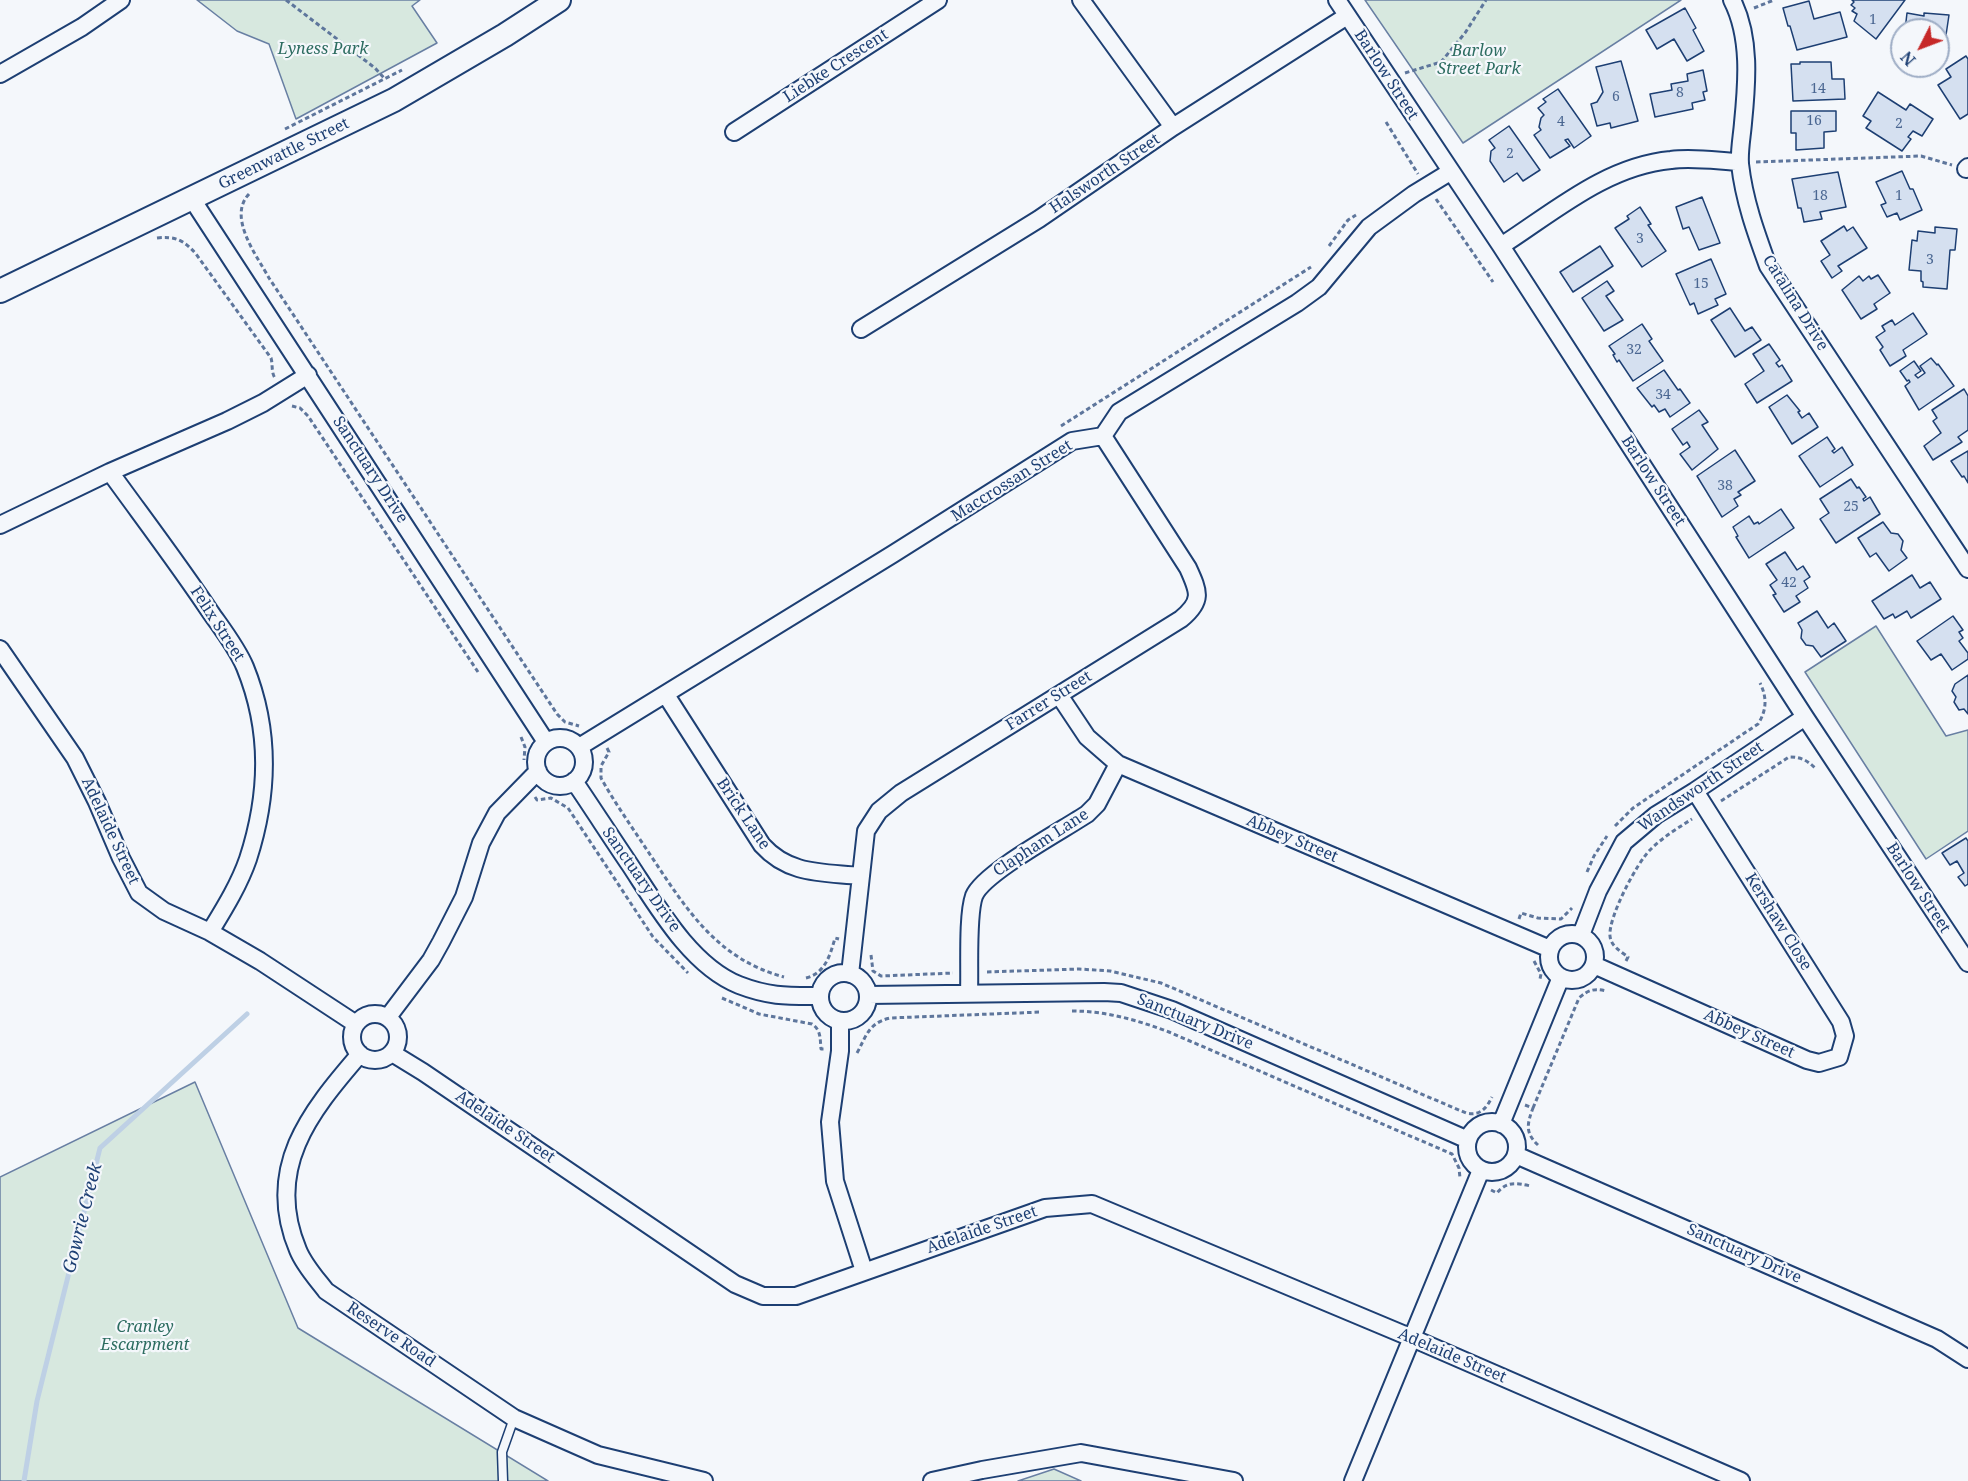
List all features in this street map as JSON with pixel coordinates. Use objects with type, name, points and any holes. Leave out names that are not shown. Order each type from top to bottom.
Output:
[{"type":"main road","name":"Greenwattle Street","points":[[0,291],[394,100],[505,35],[558,0]]},
{"type":"street","points":[[0,74],[82,27],[121,0]]},
{"type":"street","name":"Liebke Crescent","points":[[734,132],[938,0]]},
{"type":"street","points":[[1081,0],[1173,127]]},
{"type":"street","name":"Barlow Street","points":[[1337,0],[1501,246],[1805,717],[1968,963]]},
{"type":"street","name":"Catalina Drive","points":[[1736,7],[1745,45],[1747,88],[1740,162],[1751,220],[1768,266],[1968,569]]},
{"type":"street","name":"Halsworth Street","points":[[861,329],[1039,219],[1173,127],[1347,16]]},
{"type":"street","points":[[1501,246],[1604,179],[1635,166],[1672,159],[1740,162]]},
{"type":"street","points":[[1102,436],[1119,412],[1296,303],[1318,287],[1369,227],[1450,172]]},
{"type":"street","name":"Sanctuary Drive","points":[[192,199],[546,742]]},
{"type":"street","points":[[0,525],[263,403],[308,375]]},
{"type":"street","name":"Maccrossan Street","points":[[579,747],[1072,441],[1102,436]]},
{"type":"street","name":"Farrer Street","points":[[850,974],[866,831],[872,820],[888,802],[1181,619],[1192,609],[1197,598],[1196,586],[1188,568],[1102,436]]},
{"type":"street","name":"Felix Street","points":[[110,472],[226,636],[244,666],[258,707],[265,747],[260,813],[247,861],[210,932]]},
{"type":"street","name":"Adelaide Street","points":[[0,649],[75,758],[139,892],[164,911],[210,932],[289,979],[356,1024]]},
{"type":"street","name":"Brick Lane","points":[[666,695],[762,845],[771,855],[797,869],[860,876]]},
{"type":"street","name":"Abbey Street","points":[[1059,696],[1087,737],[1118,765],[1550,949]]},
{"type":"street","name":"Wandsworth Street","points":[[1581,935],[1598,891],[1624,842],[1656,814],[1695,791],[1805,717]]},
{"type":"street","points":[[555,738],[564,738],[573,741],[579,747],[584,758],[584,766],[574,781],[560,785],[551,784],[538,771],[537,754],[546,742],[555,738]]},
{"type":"street","name":"Clapham Lane","points":[[969,993],[971,908],[978,888],[1000,869],[1087,814],[1097,804],[1118,765]]},
{"type":"street","points":[[388,1017],[431,960],[441,942],[464,897],[481,843],[497,813],[538,771]]},
{"type":"street","name":"Sanctuary Drive","points":[[574,781],[661,912],[685,943],[707,964],[738,984],[776,996],[820,996]]},
{"type":"street","name":"Kershaw Close","points":[[1695,791],[1841,1022],[1845,1036],[1839,1057]]},
{"type":"street","points":[[1566,934],[1581,935],[1592,944],[1595,951],[1594,965],[1584,977],[1568,980],[1561,977],[1551,965],[1550,949],[1559,937],[1566,934]]},
{"type":"street","name":"Abbey Street","points":[[1594,965],[1807,1060],[1819,1063],[1839,1057]]},
{"type":"street","points":[[850,974],[862,981],[868,995],[867,1004],[858,1017],[848,1021],[840,1021],[826,1013],[820,996],[826,981],[833,976],[850,974]]},
{"type":"street","points":[[1501,1124],[1561,977]]},
{"type":"street","name":"Sanctuary Drive","points":[[868,995],[1121,993],[1172,1010],[1468,1140]]},
{"type":"street","points":[[381,1014],[388,1017],[399,1034],[392,1053],[373,1060],[360,1054],[352,1037],[356,1024],[367,1015],[381,1014]]},
{"type":"street","points":[[840,1021],[840,1051],[830,1122],[835,1181],[864,1271]]},
{"type":"street","name":"Adelaide Street","points":[[392,1053],[735,1284],[764,1296],[796,1296],[1045,1208],[1092,1204],[1412,1338],[1741,1481]]},
{"type":"street","name":"Reserve Road","points":[[360,1054],[332,1086],[298,1138],[286,1181],[287,1213],[298,1250],[308,1269],[326,1292],[514,1418],[598,1455],[704,1481]]},
{"type":"street","points":[[1490,1122],[1506,1126],[1514,1134],[1518,1146],[1512,1163],[1505,1169],[1490,1172],[1481,1170],[1470,1160],[1468,1140],[1471,1132],[1482,1124],[1490,1122]]},
{"type":"street","name":"Sanctuary Drive","points":[[1516,1155],[1937,1339],[1968,1359]]},
{"type":"street","points":[[1353,1481],[1481,1170]]},
{"type":"street","points":[[932,1481],[1081,1453],[1234,1481]]},
{"type":"lane","points":[[503,1481],[502,1452],[514,1418]]},
{"type":"path","points":[[286,0],[375,68],[385,79]]},
{"type":"path","points":[[1391,82],[1401,75],[1441,62],[1465,33],[1486,0]]},
{"type":"path","points":[[1736,7],[1774,0]]},
{"type":"path","points":[[280,131],[404,69]]},
{"type":"path","points":[[1386,122],[1415,171],[1493,282]]},
{"type":"path","points":[[1740,162],[1921,156],[1967,168]]},
{"type":"path","points":[[1411,178],[1415,171]]},
{"type":"path","points":[[253,190],[246,196],[242,207],[242,225],[269,278],[557,714],[573,725],[587,726],[592,723],[609,752],[601,766],[601,778],[686,908],[717,943],[751,964],[786,977]]},
{"type":"path","points":[[1325,251],[1348,220],[1361,211]]},
{"type":"path","points":[[1052,432],[1308,271],[1313,265]]},
{"type":"path","points":[[1539,1146],[1528,1134],[1528,1120],[1579,998],[1593,989],[1613,992],[1628,957],[1613,944],[1610,937],[1611,926],[1633,874],[1651,849],[1666,836],[1780,761],[1799,757],[1808,761],[1816,769]]},
{"type":"path","points":[[804,978],[814,976],[826,963],[835,938],[870,943],[872,967],[880,976],[1079,969],[1110,971],[1161,982],[1466,1113],[1479,1113],[1484,1110],[1494,1092],[1533,1108]]},
{"type":"green space","name":"Lyness Park","points":[[197,0],[420,0],[412,6],[437,43],[296,119],[269,44],[237,31]]},
{"type":"green space","name":"Barlow Street Park","points":[[1365,0],[1681,0],[1463,143]]},
{"type":"green space","points":[[1876,626],[1946,736],[1968,730],[1968,831],[1926,859],[1805,672]]},
{"type":"green space","name":"Cranley Escarpment","points":[[195,1082],[298,1328],[548,1481],[0,1481],[0,1177]]},
{"type":"green space","points":[[1054,1469],[1081,1481],[1018,1481]]},
{"type":"building","points":[[1852,0],[1905,0],[1876,39],[1854,21],[1857,14],[1852,11],[1855,8],[1851,5],[1854,2]]},
{"type":"building","points":[[1809,1],[1814,19],[1840,12],[1847,37],[1797,50],[1783,8]]},
{"type":"building","points":[[1685,8],[1696,28],[1693,30],[1704,51],[1687,61],[1674,39],[1657,49],[1646,30]]},
{"type":"building","points":[[1907,13],[1924,16],[1924,13],[1949,15],[1949,18],[1906,18]]},
{"type":"building","points":[[1966,56],[1968,59],[1968,114],[1960,119],[1938,85],[1951,77],[1950,66]]},
{"type":"building","points":[[1621,61],[1638,121],[1611,128],[1610,123],[1597,126],[1591,104],[1597,102],[1603,92],[1596,67]]},
{"type":"building","points":[[1800,62],[1831,62],[1832,79],[1844,79],[1845,99],[1793,101],[1791,64],[1800,64]]},
{"type":"building","points":[[1703,70],[1707,91],[1703,92],[1705,100],[1692,103],[1693,109],[1655,117],[1650,94],[1672,90],[1671,84],[1688,81],[1687,74]]},
{"type":"building","points":[[1558,89],[1591,136],[1574,148],[1568,139],[1565,140],[1570,146],[1550,158],[1534,135],[1541,130],[1539,127],[1544,115],[1538,108],[1546,102],[1543,99]]},
{"type":"building","points":[[1878,92],[1906,110],[1910,104],[1933,119],[1922,136],[1913,131],[1908,137],[1911,139],[1902,151],[1866,128],[1871,121],[1863,116]]},
{"type":"building","points":[[1791,111],[1836,111],[1836,131],[1824,132],[1824,148],[1796,150],[1796,133],[1791,133]]},
{"type":"building","points":[[1509,126],[1540,170],[1523,181],[1517,173],[1504,182],[1490,161],[1491,151],[1495,148],[1489,140]]},
{"type":"building","points":[[1902,171],[1922,210],[1900,220],[1897,213],[1887,217],[1881,205],[1886,203],[1876,182]]},
{"type":"building","points":[[1838,172],[1846,207],[1820,212],[1822,219],[1804,222],[1801,208],[1798,208],[1792,179]]},
{"type":"building","points":[[1702,197],[1720,243],[1699,250],[1689,227],[1683,229],[1676,207]]},
{"type":"building","points":[[1640,207],[1651,224],[1648,225],[1666,251],[1642,267],[1615,228],[1629,219],[1627,216]]},
{"type":"building","points":[[1844,226],[1847,231],[1853,227],[1867,248],[1838,266],[1842,271],[1832,278],[1821,261],[1830,255],[1821,241]]},
{"type":"building","points":[[1935,227],[1957,229],[1955,250],[1950,250],[1947,289],[1923,287],[1921,271],[1909,270],[1912,240],[1917,241],[1918,231],[1935,233]]},
{"type":"building","points":[[1600,246],[1613,266],[1573,292],[1560,272]]},
{"type":"building","points":[[1711,259],[1726,294],[1715,299],[1718,305],[1698,314],[1694,303],[1690,305],[1676,274]]},
{"type":"building","points":[[1878,275],[1890,293],[1874,304],[1877,309],[1861,319],[1842,290],[1859,276],[1863,281],[1869,276],[1871,279]]},
{"type":"building","points":[[1607,281],[1614,291],[1606,296],[1623,320],[1604,331],[1582,298]]},
{"type":"building","points":[[1730,308],[1745,331],[1752,327],[1761,340],[1735,357],[1711,320]]},
{"type":"building","points":[[1913,313],[1927,334],[1903,350],[1906,356],[1890,366],[1880,350],[1883,347],[1876,337],[1885,331],[1882,326],[1892,320],[1895,325]]},
{"type":"building","points":[[1642,324],[1652,339],[1649,341],[1663,361],[1633,381],[1619,360],[1617,362],[1609,346]]},
{"type":"building","points":[[1769,344],[1780,360],[1776,363],[1779,367],[1782,365],[1792,381],[1757,403],[1745,384],[1764,371],[1753,354]]},
{"type":"building","points":[[1931,358],[1954,386],[1919,410],[1905,386],[1910,382],[1900,371],[1914,361],[1921,371],[1915,375],[1918,378],[1925,373],[1920,366]]},
{"type":"building","points":[[1664,370],[1690,403],[1670,417],[1665,409],[1659,412],[1654,405],[1652,407],[1637,388]]},
{"type":"building","points":[[1964,389],[1968,396],[1968,430],[1958,437],[1962,442],[1933,460],[1924,446],[1941,433],[1933,421],[1937,418],[1932,410]]},
{"type":"building","points":[[1787,395],[1800,411],[1798,412],[1802,418],[1809,413],[1818,427],[1792,444],[1769,407]]},
{"type":"building","points":[[1699,410],[1708,422],[1702,425],[1718,449],[1692,470],[1680,454],[1690,447],[1687,442],[1683,445],[1672,429]]},
{"type":"building","points":[[1827,437],[1835,449],[1832,451],[1834,453],[1842,447],[1853,465],[1820,487],[1799,456]]},
{"type":"building","points":[[1735,450],[1755,481],[1738,492],[1741,495],[1734,499],[1738,506],[1722,517],[1697,476]]},
{"type":"building","points":[[1968,451],[1968,483],[1951,461]]},
{"type":"building","points":[[1851,479],[1866,497],[1864,501],[1870,497],[1880,514],[1836,543],[1820,519],[1829,513],[1820,499]]},
{"type":"building","points":[[1781,509],[1794,528],[1749,558],[1736,537],[1738,536],[1733,527],[1749,516],[1754,524],[1758,522],[1759,524]]},
{"type":"building","points":[[1883,522],[1891,533],[1898,534],[1903,541],[1901,550],[1907,558],[1889,571],[1876,553],[1870,557],[1858,538]]},
{"type":"building","points":[[1785,552],[1797,570],[1803,566],[1810,577],[1804,581],[1808,588],[1796,596],[1800,602],[1784,612],[1773,595],[1776,594],[1770,585],[1777,580],[1766,564]]},
{"type":"building","points":[[1912,575],[1920,588],[1930,582],[1941,599],[1911,618],[1907,611],[1895,618],[1893,614],[1884,619],[1872,601]]},
{"type":"building","points":[[1817,611],[1828,628],[1834,623],[1846,641],[1821,657],[1813,646],[1806,645],[1801,638],[1802,630],[1798,623]]},
{"type":"building","points":[[1953,616],[1963,630],[1959,632],[1963,638],[1959,641],[1968,653],[1968,659],[1952,670],[1941,654],[1931,660],[1917,641]]},
{"type":"building","points":[[1968,675],[1968,714],[1964,709],[1959,710],[1954,702],[1956,697],[1952,691],[1955,684]]},
{"type":"building","points":[[1966,838],[1968,841],[1968,884],[1965,886],[1958,877],[1964,873],[1957,861],[1950,865],[1942,853]]},
{"type":"waterway","name":"Gowrie Creek","points":[[24,1481],[37,1401],[100,1148],[247,1014]]}]
